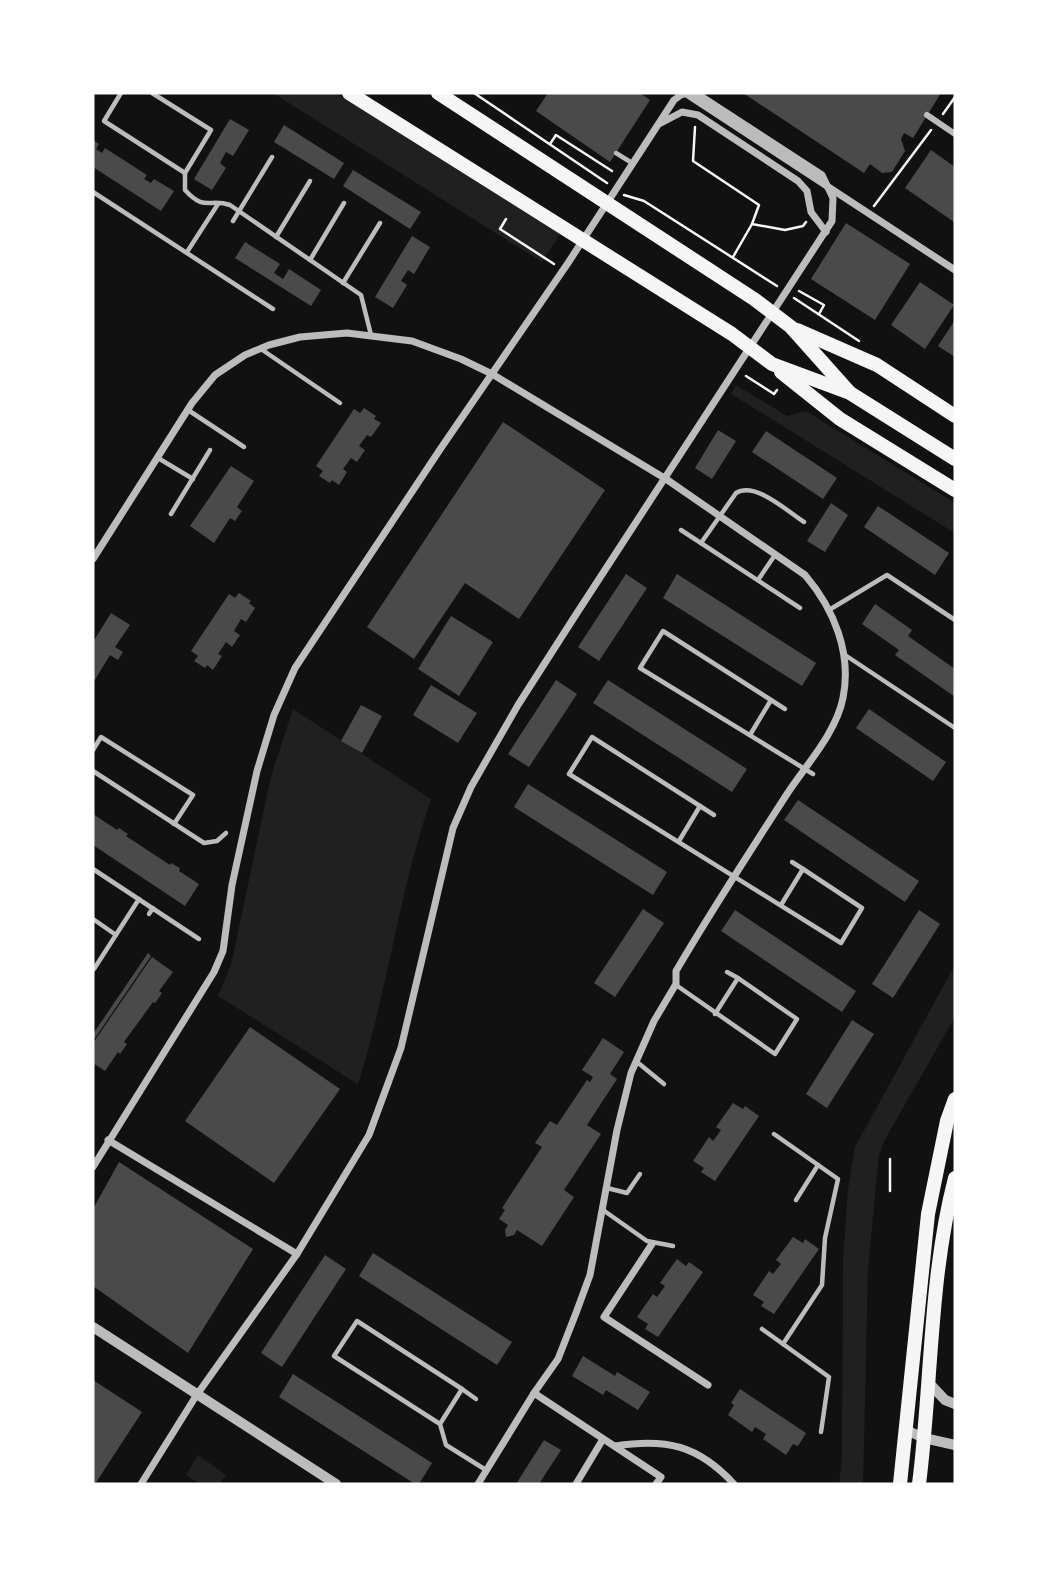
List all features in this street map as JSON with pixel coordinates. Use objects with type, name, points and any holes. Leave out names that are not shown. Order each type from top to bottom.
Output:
[{"type":"main road","points":[[349,93],[732,334],[840,419],[955,490]]},
{"type":"main road","points":[[438,93],[744,293],[791,327],[877,365],[955,416]]},
{"type":"main road","points":[[791,327],[850,393]]},
{"type":"main road","points":[[772,364],[850,393],[955,459]]},
{"type":"main road","points":[[900,1484],[928,1213],[947,1121],[955,1099]]},
{"type":"main road","points":[[919,1484],[930,1384],[933,1312],[947,1208],[955,1178]]},
{"type":"street","points":[[688,93],[955,270]]},
{"type":"street","points":[[93,1167],[215,972],[223,951],[232,885],[257,771],[274,715],[295,668],[568,263],[657,125],[677,97],[688,93],[699,95],[822,175],[830,188],[834,209],[832,221],[525,694],[471,787],[453,828],[413,1004],[386,1094],[369,1135],[297,1254],[196,1396],[141,1484]]},
{"type":"street","points":[[657,125],[682,112],[698,115],[799,181],[807,191],[811,212],[826,232]]},
{"type":"street","points":[[927,115],[955,134]]},
{"type":"street","points":[[93,559],[187,410],[215,375],[228,365],[261,349],[300,337],[322,334],[371,335],[412,341],[492,374],[666,479],[805,575],[819,591],[829,610],[845,655],[845,683],[837,719],[676,971],[676,984],[654,1021],[636,1061],[623,1102],[590,1275],[576,1313],[558,1359],[478,1484]]},
{"type":"street","points":[[108,1140],[297,1254]]},
{"type":"street","points":[[652,1244],[604,1317],[708,1385]]},
{"type":"street","points":[[93,1327],[335,1484]]},
{"type":"street","points":[[930,1384],[945,1400],[955,1404]]},
{"type":"street","points":[[534,1393],[661,1477],[656,1484]]},
{"type":"street","points":[[906,1430],[924,1438],[955,1445]]},
{"type":"street","points":[[576,1484],[603,1439]]},
{"type":"street","points":[[614,1446],[638,1442],[673,1444],[706,1459],[734,1484]]},
{"type":"lane","points":[[121,93],[104,121],[185,173]]},
{"type":"lane","points":[[152,93],[211,130],[185,173],[185,190],[191,197],[203,205],[230,205],[361,295],[371,335]]},
{"type":"lane","points":[[616,153],[633,163]]},
{"type":"lane","points":[[233,221],[272,157]]},
{"type":"lane","points":[[276,237],[310,181]]},
{"type":"lane","points":[[93,192],[273,309]]},
{"type":"lane","points":[[187,252],[219,203]]},
{"type":"lane","points":[[310,260],[344,203]]},
{"type":"lane","points":[[343,283],[380,223]]},
{"type":"lane","points":[[261,349],[340,403]]},
{"type":"lane","points":[[187,410],[244,447]]},
{"type":"lane","points":[[171,514],[210,450]]},
{"type":"lane","points":[[157,457],[193,479]]},
{"type":"lane","points":[[701,543],[736,493],[748,489],[755,490],[804,522]]},
{"type":"lane","points":[[681,530],[800,608]]},
{"type":"lane","points":[[758,580],[775,555]]},
{"type":"lane","points":[[829,610],[887,575],[955,620]]},
{"type":"lane","points":[[785,709],[663,631],[640,668],[813,774]]},
{"type":"lane","points":[[845,655],[955,728]]},
{"type":"lane","points":[[750,735],[771,700]]},
{"type":"lane","points":[[93,750],[102,737],[193,794],[174,824]]},
{"type":"lane","points":[[714,815],[592,737],[569,774],[841,943],[862,908],[792,862]]},
{"type":"lane","points":[[93,771],[204,843],[217,841],[226,833]]},
{"type":"lane","points":[[679,841],[700,806]]},
{"type":"lane","points":[[93,869],[199,939]]},
{"type":"lane","points":[[781,905],[803,869]]},
{"type":"lane","points":[[93,968],[139,899]]},
{"type":"lane","points":[[149,914],[153,908]]},
{"type":"lane","points":[[93,919],[117,934]]},
{"type":"lane","points":[[676,984],[775,1054],[797,1019],[727,972]]},
{"type":"lane","points":[[715,1014],[737,978]]},
{"type":"lane","points":[[636,1061],[664,1084]]},
{"type":"lane","points":[[774,1134],[838,1179],[825,1238],[822,1284],[783,1344]]},
{"type":"lane","points":[[796,1200],[818,1165]]},
{"type":"lane","points":[[606,1188],[627,1193],[640,1174]]},
{"type":"lane","points":[[602,1209],[652,1244],[673,1246]]},
{"type":"lane","points":[[476,1399],[357,1321],[334,1356],[440,1424],[446,1445],[486,1471]]},
{"type":"lane","points":[[762,1329],[829,1377],[821,1432]]},
{"type":"lane","points":[[440,1424],[462,1388]]},
{"type":"path","points":[[474,93],[627,197],[644,201],[780,288]]},
{"type":"path","points":[[869,213],[955,97]]},
{"type":"path","points":[[695,125],[694,161],[759,205],[733,257]]},
{"type":"path","points":[[550,144],[556,135],[612,171]]},
{"type":"path","points":[[752,223],[785,230],[803,226],[809,216]]},
{"type":"path","points":[[506,219],[500,229],[554,264]]},
{"type":"path","points":[[799,291],[824,304],[819,316]]},
{"type":"path","points":[[790,295],[864,344]]},
{"type":"path","points":[[746,376],[774,394],[777,390]]},
{"type":"path","points":[[890,1159],[890,1191]]},
{"type":"shaded area","points":[[273,93],[336,93],[560,234],[542,262]]},
{"type":"shaded area","points":[[736,385],[787,416],[806,411],[955,503],[955,533],[731,394]]},
{"type":"shaded area","points":[[293,709],[431,799],[410,870],[378,1013],[358,1084],[218,996],[231,965],[271,776]]},
{"type":"shaded area","points":[[955,965],[955,1017],[884,1141],[879,1155],[868,1268],[863,1484],[839,1484],[842,1456],[843,1261],[848,1189],[855,1147]]},
{"type":"shaded area","points":[[198,1455],[226,1475],[219,1484],[200,1484],[186,1475]]},
{"type":"building","points":[[548,93],[640,93],[650,100],[610,162],[536,111]]},
{"type":"building","points":[[743,93],[941,93],[913,138],[904,133],[901,139],[905,151],[892,172],[882,173],[870,164],[864,173]]},
{"type":"building","points":[[230,119],[249,130],[233,156],[226,152],[220,163],[226,168],[212,190],[194,179]]},
{"type":"building","points":[[284,125],[344,163],[334,179],[274,142]]},
{"type":"building","points":[[93,140],[99,144],[96,149],[102,153],[105,148],[147,175],[144,179],[151,183],[154,179],[174,191],[161,211],[93,167]]},
{"type":"building","points":[[931,150],[955,167],[954,222],[905,188]]},
{"type":"building","points":[[353,170],[421,212],[410,229],[343,186]]},
{"type":"building","points":[[846,223],[910,264],[875,320],[811,279]]},
{"type":"building","points":[[412,236],[430,247],[414,274],[408,270],[401,281],[407,285],[393,308],[375,297]]},
{"type":"building","points":[[245,242],[280,264],[274,273],[283,279],[289,269],[321,290],[311,306],[235,258]]},
{"type":"building","points":[[920,282],[954,305],[925,349],[891,325]]},
{"type":"building","points":[[955,320],[955,357],[938,346]]},
{"type":"building","points":[[364,408],[381,423],[371,437],[367,435],[359,446],[365,450],[357,462],[351,458],[343,469],[347,472],[339,485],[332,480],[330,483],[319,476],[323,471],[316,466],[354,409],[360,413]]},
{"type":"building","points":[[503,422],[605,490],[519,619],[465,583],[414,659],[367,627]]},
{"type":"building","points":[[718,430],[736,441],[712,479],[695,468]]},
{"type":"building","points":[[766,431],[837,478],[823,499],[752,452]]},
{"type":"building","points":[[231,466],[254,481],[237,507],[242,511],[235,521],[230,518],[214,543],[190,526]]},
{"type":"building","points":[[831,503],[848,515],[825,552],[807,541]]},
{"type":"building","points":[[878,506],[949,553],[935,575],[864,527]]},
{"type":"building","points":[[626,574],[647,588],[599,661],[578,647]]},
{"type":"building","points":[[677,574],[816,663],[802,686],[663,598]]},
{"type":"building","points":[[239,593],[251,601],[249,603],[255,608],[246,622],[241,619],[234,631],[240,635],[232,647],[226,642],[218,654],[222,656],[213,670],[207,665],[205,668],[194,661],[198,656],[191,651],[229,594],[235,598]]},
{"type":"building","points":[[875,604],[912,630],[908,636],[955,669],[955,697],[895,655],[899,650],[862,624]]},
{"type":"building","points":[[111,613],[130,625],[115,647],[123,652],[118,660],[110,655],[93,683],[93,642]]},
{"type":"building","points":[[451,616],[493,642],[459,696],[418,669]]},
{"type":"building","points":[[556,680],[577,694],[529,767],[508,754]]},
{"type":"building","points":[[608,680],[747,769],[732,792],[593,703]]},
{"type":"building","points":[[431,685],[477,713],[458,743],[413,715]]},
{"type":"building","points":[[361,705],[382,716],[362,753],[341,741]]},
{"type":"building","points":[[869,709],[946,762],[933,781],[856,728]]},
{"type":"building","points":[[528,784],[667,872],[653,895],[514,807]]},
{"type":"building","points":[[798,800],[919,881],[905,902],[784,820]]},
{"type":"building","points":[[93,814],[117,830],[119,828],[128,834],[126,836],[170,865],[171,863],[180,868],[179,871],[199,884],[185,906],[93,845]]},
{"type":"building","points":[[643,909],[664,923],[615,997],[594,983]]},
{"type":"building","points":[[735,910],[856,991],[842,1012],[721,931]]},
{"type":"building","points":[[919,910],[940,924],[893,998],[872,984]]},
{"type":"building","points":[[148,953],[151,956],[93,1041],[93,1034]]},
{"type":"building","points":[[152,957],[173,972],[159,991],[162,993],[155,1003],[153,1002],[124,1042],[127,1044],[105,1071],[93,1063],[93,1043]]},
{"type":"building","points":[[852,1020],[874,1034],[827,1108],[806,1094]]},
{"type":"building","points":[[250,1027],[340,1089],[274,1183],[185,1121]]},
{"type":"building","points":[[603,1038],[624,1052],[610,1074],[617,1079],[587,1125],[601,1134],[564,1190],[574,1197],[542,1246],[517,1230],[514,1235],[506,1237],[505,1230],[508,1225],[499,1219],[505,1210],[502,1208],[542,1147],[535,1143],[550,1121],[557,1125],[587,1080],[590,1082],[593,1077],[582,1070]]},
{"type":"building","points":[[733,1103],[743,1109],[745,1106],[759,1116],[715,1181],[701,1172],[704,1168],[693,1161],[709,1137],[713,1141],[721,1130],[716,1127]]},
{"type":"building","points":[[119,1162],[253,1249],[188,1353],[93,1286],[93,1209]]},
{"type":"building","points":[[793,1237],[803,1243],[805,1239],[819,1249],[774,1314],[761,1306],[764,1302],[753,1295],[769,1271],[773,1274],[781,1264],[776,1260]]},
{"type":"building","points":[[373,1253],[512,1342],[497,1365],[359,1276]]},
{"type":"building","points":[[325,1255],[346,1269],[282,1367],[261,1353]]},
{"type":"building","points":[[677,1259],[686,1266],[689,1262],[703,1272],[658,1337],[645,1329],[648,1324],[637,1317],[653,1294],[657,1297],[665,1286],[660,1283]]},
{"type":"building","points":[[583,1356],[615,1376],[617,1372],[650,1392],[638,1410],[606,1390],[603,1395],[572,1376]]},
{"type":"building","points":[[293,1374],[432,1463],[419,1484],[415,1484],[279,1397]]},
{"type":"building","points":[[93,1380],[142,1412],[95,1484],[93,1484]]},
{"type":"building","points":[[740,1389],[806,1433],[798,1446],[793,1444],[786,1455],[763,1439],[766,1434],[755,1427],[752,1432],[728,1415],[734,1405],[731,1403]]},
{"type":"building","points":[[544,1440],[561,1450],[539,1484],[516,1484]]}]
